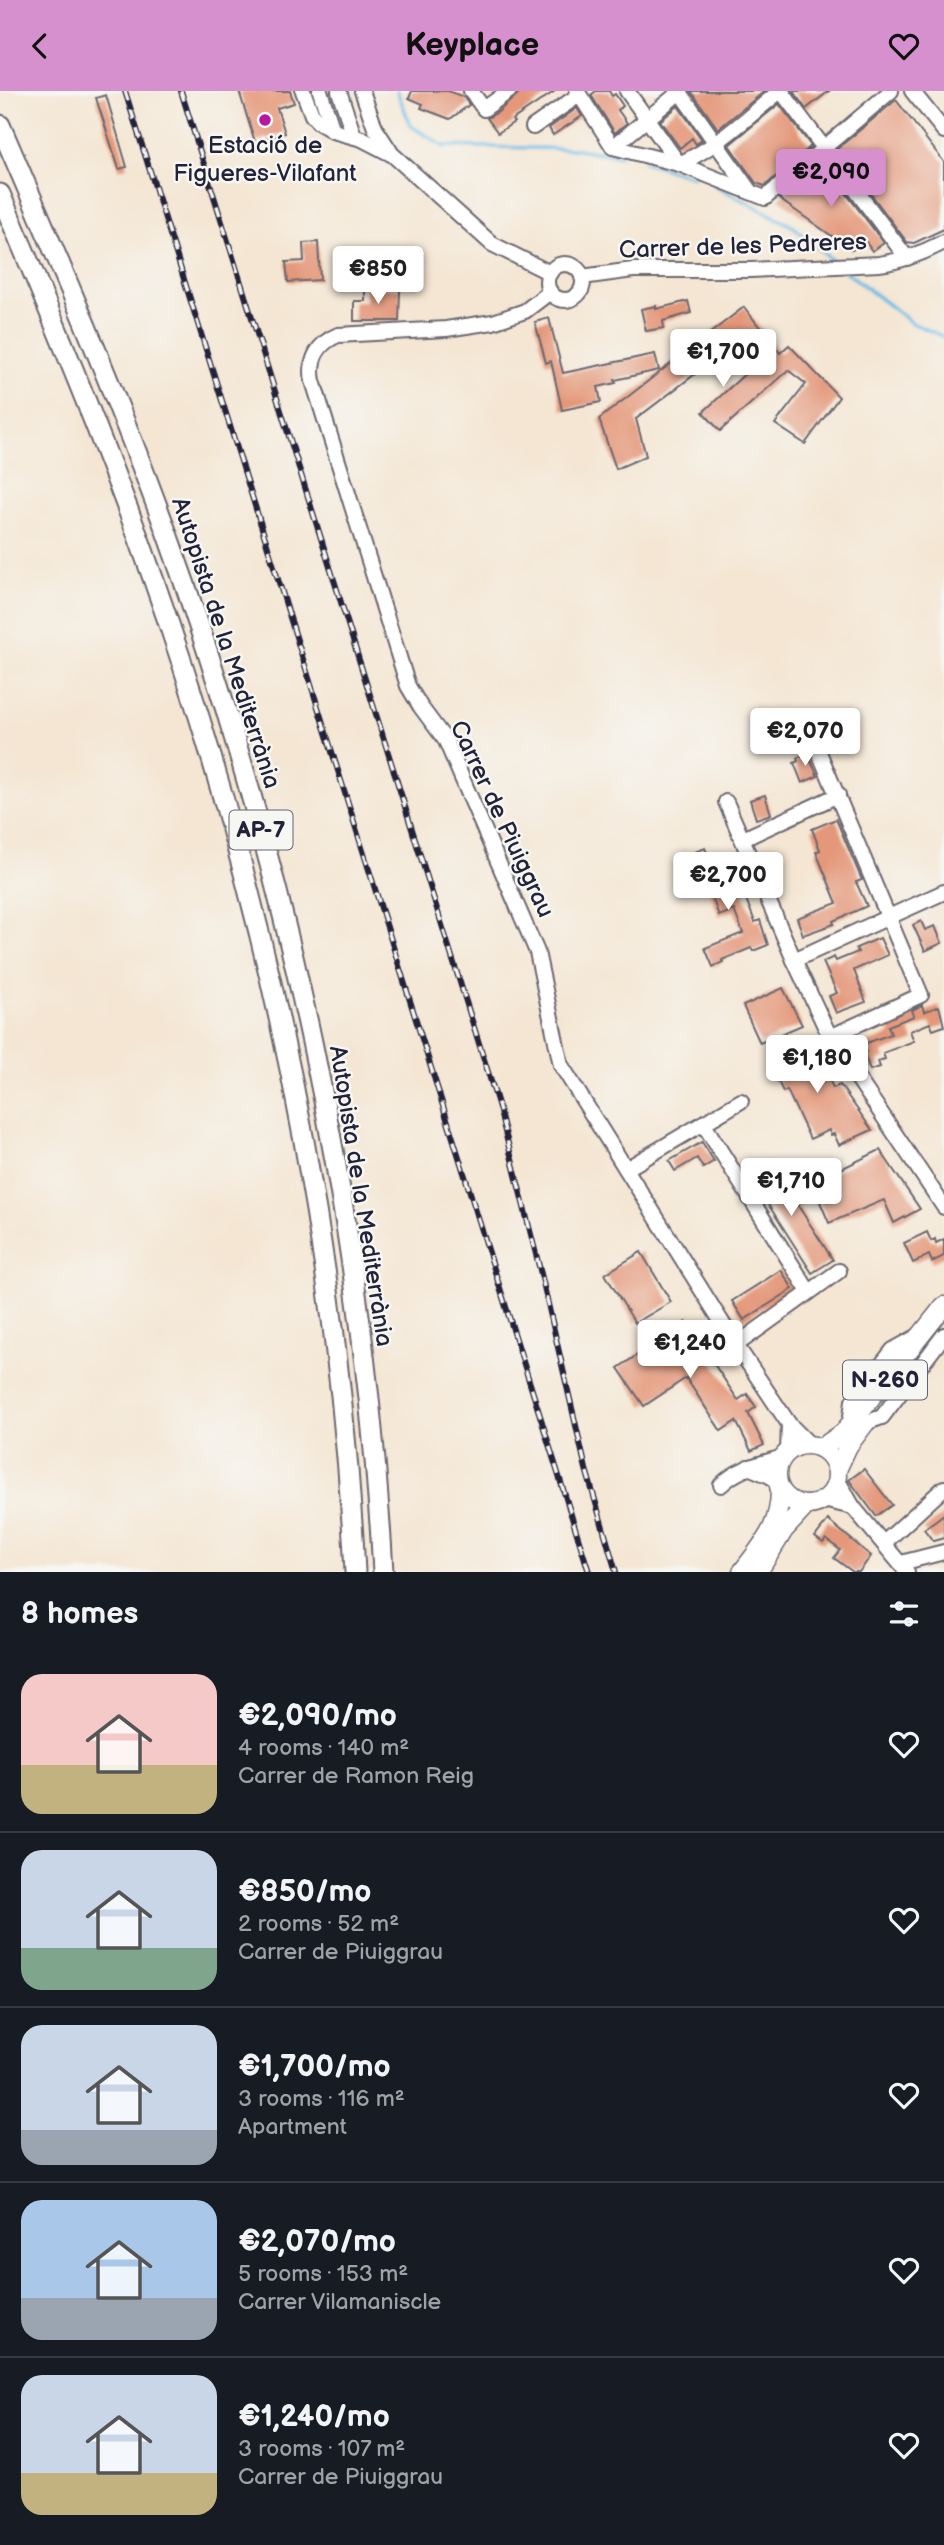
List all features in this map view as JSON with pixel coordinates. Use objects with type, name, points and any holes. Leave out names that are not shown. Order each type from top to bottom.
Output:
[{"type":"highway","name":"Autopista de la Mediterrània","points":[[0,125],[65,274],[166,531],[209,656],[275,880],[317,1068],[337,1177],[364,1362],[383,1572]]},
{"type":"highway","name":"Autopista de la Mediterrània","points":[[0,194],[93,416],[139,539],[182,662],[248,884],[292,1076],[311,1181],[338,1365],[355,1572]]},
{"type":"main road","name":"N-260","points":[[758,1572],[784,1529],[815,1502],[834,1490],[837,1474],[858,1424],[919,1335],[944,1306]]},
{"type":"main road","name":"N-260","points":[[785,1454],[801,1445],[816,1446],[858,1424],[944,1316]]},
{"type":"main road","points":[[816,1446],[831,1457],[837,1474]]},
{"type":"main road","points":[[742,1572],[772,1530],[780,1510],[778,1469],[785,1454]]},
{"type":"main road","points":[[779,1485],[791,1500],[815,1502]]},
{"type":"street","points":[[303,91],[312,115],[333,131],[352,129],[370,116]]},
{"type":"street","points":[[320,91],[333,131]]},
{"type":"street","points":[[339,91],[352,129],[393,155],[492,244],[550,273]]},
{"type":"street","points":[[362,91],[370,116],[393,155]]},
{"type":"street","points":[[471,91],[484,109],[509,91]]},
{"type":"street","points":[[627,91],[678,164]]},
{"type":"street","points":[[613,147],[680,91],[749,190]]},
{"type":"street","points":[[678,164],[716,143],[781,91],[907,258]]},
{"type":"street","points":[[533,127],[578,93],[613,147],[678,164],[765,198],[891,91]]},
{"type":"street","points":[[912,91],[944,131]]},
{"type":"street","name":"Carrer de les Pedreres","points":[[582,277],[633,270],[751,270],[894,262],[944,242]]},
{"type":"street","points":[[567,264],[577,269],[582,277],[582,288],[575,297],[559,299],[550,292],[547,283],[550,273],[557,266],[567,264]]},
{"type":"street","name":"Carrer de Piuiggrau","points":[[550,292],[525,311],[483,324],[446,329],[338,335],[330,338],[318,349],[312,372],[408,686],[419,706],[446,741],[537,952],[561,1065],[736,1345],[789,1424],[816,1446]]},
{"type":"street","points":[[813,738],[921,996],[830,1037]]},
{"type":"street","points":[[743,839],[838,795]]},
{"type":"street","points":[[726,802],[830,1037],[944,1207]]},
{"type":"street","points":[[794,960],[944,892]]},
{"type":"street","points":[[626,1169],[741,1101]]},
{"type":"street","points":[[703,1123],[809,1292]]},
{"type":"street","points":[[736,1345],[839,1271]]},
{"type":"street","points":[[858,1424],[882,1417],[944,1335]]},
{"type":"street","points":[[721,1485],[731,1475],[785,1454],[789,1424]]},
{"type":"street","points":[[748,1467],[762,1472],[779,1485]]},
{"type":"street","points":[[837,1474],[853,1507],[885,1542],[904,1568],[944,1552]]},
{"type":"street","points":[[885,1542],[944,1488]]},
{"type":"street","points":[[815,1502],[853,1507]]},
{"type":"building","name":"Estació de Figueres-Vilafant","points":[[239,91],[290,91],[294,103],[277,108],[285,133],[255,142]]},
{"type":"building","points":[[412,91],[448,91],[464,97],[469,105],[450,119],[421,108],[423,104],[409,98]]},
{"type":"building","points":[[521,91],[555,91],[512,120],[514,122],[498,133],[487,118],[498,112]]},
{"type":"building","points":[[596,91],[609,91],[612,96],[615,94],[623,106],[618,110],[627,123],[615,133],[591,95]]},
{"type":"building","points":[[691,91],[765,91],[718,129]]},
{"type":"building","points":[[793,91],[829,91],[806,109]]},
{"type":"building","points":[[106,95],[127,167],[119,169],[96,98]]},
{"type":"building","points":[[896,100],[944,162],[944,229],[914,243],[907,242],[837,149]]},
{"type":"building","points":[[779,104],[811,146],[765,186],[756,183],[729,145]]},
{"type":"building","points":[[678,106],[702,140],[696,144],[692,138],[680,148],[660,121]]},
{"type":"building","points":[[577,108],[582,116],[553,135],[549,128]]},
{"type":"building","points":[[822,162],[884,243],[872,251],[865,241],[852,250],[779,199]]},
{"type":"building","points":[[318,242],[320,280],[288,282],[286,262],[304,261],[303,243]]},
{"type":"building","points":[[365,289],[400,289],[399,321],[354,321],[354,301],[365,301]]},
{"type":"building","points":[[688,301],[691,313],[663,321],[664,328],[646,331],[641,309],[656,306],[656,309]]},
{"type":"building","points":[[744,307],[780,353],[789,345],[839,397],[805,444],[775,424],[806,384],[788,370],[720,431],[703,412],[759,361],[744,337],[636,419],[646,456],[616,469],[599,419]]},
{"type":"building","points":[[549,318],[563,373],[655,354],[659,370],[615,380],[616,383],[598,387],[601,402],[562,410],[551,361],[546,363],[535,322]]},
{"type":"building","points":[[807,753],[818,776],[802,783],[794,763],[798,761],[797,758]]},
{"type":"building","points":[[765,795],[771,814],[756,819],[750,800]]},
{"type":"building","points":[[836,819],[862,880],[856,882],[867,906],[833,921],[834,924],[803,935],[797,918],[837,903],[816,852],[820,850],[812,829]]},
{"type":"building","points":[[705,848],[711,863],[708,864],[720,892],[744,883],[748,893],[744,894],[755,922],[760,920],[768,945],[753,951],[751,948],[722,960],[723,962],[713,967],[705,948],[743,933],[734,910],[719,916],[708,887],[703,889],[700,882],[697,883],[687,860],[692,858],[690,854]]},
{"type":"building","points":[[921,921],[925,930],[935,926],[942,943],[925,951],[913,925]]},
{"type":"building","points":[[880,938],[888,955],[854,970],[866,1002],[836,1013],[829,996],[837,993],[823,962],[834,957],[836,961],[858,952],[856,948]]},
{"type":"building","points":[[783,988],[802,1025],[760,1043],[743,1006]]},
{"type":"building","points":[[922,1005],[924,1012],[939,1006],[944,1026],[933,1030],[930,1023],[910,1031],[914,1041],[883,1053],[885,1059],[878,1061],[880,1067],[870,1070],[864,1044],[891,1034],[888,1026],[914,1016],[912,1010]]},
{"type":"building","points":[[809,1040],[813,1043],[833,1088],[840,1085],[872,1130],[839,1145],[829,1130],[810,1139],[787,1090],[783,1092],[768,1060]]},
{"type":"building","points":[[702,1142],[714,1161],[703,1168],[697,1158],[675,1171],[669,1161]]},
{"type":"building","points":[[880,1150],[920,1209],[894,1223],[884,1200],[829,1223],[818,1197],[824,1195],[818,1180]]},
{"type":"building","points":[[770,1162],[833,1260],[812,1273],[750,1176]]},
{"type":"building","points":[[927,1232],[931,1241],[935,1239],[936,1243],[944,1239],[944,1256],[932,1262],[929,1255],[913,1263],[904,1243]]},
{"type":"building","points":[[641,1252],[671,1302],[635,1323],[605,1274]]},
{"type":"building","points":[[781,1270],[793,1289],[744,1320],[732,1301]]},
{"type":"building","points":[[686,1322],[738,1400],[747,1394],[756,1407],[748,1413],[764,1445],[751,1451],[736,1421],[721,1431],[686,1378],[644,1406],[618,1368]]},
{"type":"building","points":[[864,1469],[892,1505],[876,1516],[849,1480]]},
{"type":"building","points":[[944,1514],[944,1538],[933,1541],[924,1529]]},
{"type":"building","points":[[828,1520],[871,1556],[859,1572],[853,1572],[834,1558],[840,1550],[826,1539],[823,1543],[815,1537]]},
{"type":"waterway","points":[[397,91],[411,126],[443,146],[578,149],[620,156]]},
{"type":"waterway","points":[[645,162],[694,177]]},
{"type":"waterway","points":[[714,185],[794,227],[834,262]]},
{"type":"waterway","points":[[845,271],[912,323],[944,337]]},
{"type":"railway","points":[[125,91],[589,1572]]},
{"type":"railway","points":[[181,91],[498,1104],[586,1469],[616,1572]]},
{"type":"place","name":"Estació de Figueres-Vilafant","points":[[265,120]]}]
